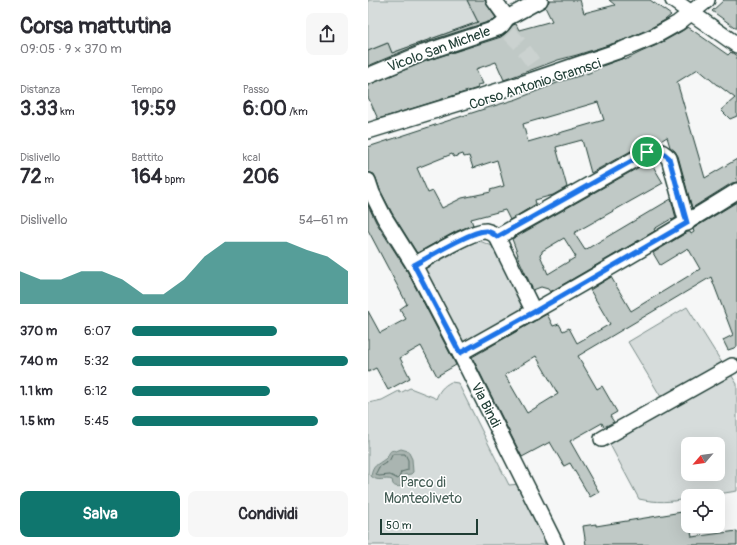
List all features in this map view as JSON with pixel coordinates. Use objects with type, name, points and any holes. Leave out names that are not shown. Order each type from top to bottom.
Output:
[{"type":"street","points":[[494,0],[504,26]]},
{"type":"street","name":"Vicolo San Michele","points":[[368,76],[423,53],[504,26],[540,0]]},
{"type":"street","points":[[673,0],[737,45]]},
{"type":"street","name":"Corso Antonio Gramsci","points":[[368,131],[539,73],[624,50],[653,37],[678,23],[707,0]]},
{"type":"street","name":"Corso Antonio Gramsci","points":[[368,138],[600,63],[636,48],[675,29],[687,21],[692,13]]},
{"type":"street","points":[[497,237],[644,154],[654,150],[662,152],[669,158],[687,223]]},
{"type":"street","name":"Via Bindi","points":[[368,181],[376,202],[384,217],[414,265],[460,353],[555,544]]},
{"type":"street","points":[[460,353],[687,223],[737,191]]},
{"type":"street","points":[[414,265],[466,237],[476,233],[486,231],[490,232],[497,237],[534,312]]},
{"type":"street","points":[[602,439],[732,366]]},
{"type":"green space","points":[[368,0],[467,0],[478,22],[392,53],[387,43],[368,51]]},
{"type":"green space","points":[[477,240],[495,247],[525,311],[463,344],[423,270]]},
{"type":"green space","points":[[687,307],[724,366],[664,402],[628,342]]},
{"type":"green space","points":[[730,373],[737,384],[737,491],[725,493],[725,489],[681,489],[681,500],[658,502],[639,499],[607,439]]},
{"type":"green space","name":"Parco di Monteoliveto","points":[[451,382],[458,383],[509,485],[520,484],[547,540],[544,541],[545,545],[368,545],[368,403],[382,400],[399,391],[400,393],[410,388],[436,399],[442,389]]},
{"type":"water","points":[[401,449],[408,451],[412,459],[413,472],[411,474],[404,475],[402,486],[395,486],[392,480],[379,480],[371,476],[374,467],[387,458],[390,451]]},
{"type":"building","points":[[467,0],[485,0],[496,18],[494,20],[420,44],[368,66],[368,51],[388,43],[392,53],[478,22]]},
{"type":"building","points":[[550,0],[580,0],[584,13],[615,5],[609,0],[650,0],[671,15],[649,29],[621,41],[558,60],[504,80],[496,62],[476,69],[483,84],[477,85],[478,88],[378,119],[368,97],[368,85],[426,61],[501,37],[513,25],[516,24],[519,30],[552,21],[545,7]]},
{"type":"building","points":[[724,0],[737,0],[737,29],[712,11]]},
{"type":"building","points":[[688,27],[728,55],[731,52],[737,56],[737,116],[730,119],[721,110],[735,98],[698,69],[677,82],[705,178],[737,159],[737,182],[732,183],[692,208],[678,156],[670,147],[667,137],[659,142],[650,142],[640,146],[591,173],[582,140],[556,147],[567,187],[553,195],[535,200],[536,204],[510,220],[505,210],[471,219],[473,225],[457,231],[417,253],[392,213],[380,190],[374,174],[368,172],[368,147],[517,99],[562,81],[589,73],[598,69],[597,68],[624,58],[625,60]],"holes":[[[598,102],[604,120],[528,142],[523,124]],[[452,154],[454,157],[463,154],[464,157],[469,156],[473,168],[497,160],[504,186],[490,190],[491,192],[462,198],[442,208],[433,191],[428,193],[417,168]]]},
{"type":"building","points":[[650,161],[663,183],[574,233],[585,250],[671,199],[676,218],[671,219],[654,229],[655,231],[550,292],[548,289],[541,287],[533,290],[517,255],[512,239]],"holes":[[[564,238],[576,257],[548,274],[540,255],[542,251]]]},
{"type":"building","points":[[737,202],[737,347],[728,350],[723,340],[733,335],[711,277],[578,356],[597,389],[602,386],[617,412],[610,416],[614,422],[604,427],[602,423],[570,441],[599,492],[590,497],[570,463],[564,466],[550,442],[522,457],[472,357],[547,314],[553,326],[559,324],[563,331],[569,328],[577,343],[610,324],[590,290],[611,277],[631,311],[700,269],[688,248],[660,265],[653,253],[688,232],[691,234],[694,232],[694,228]],"holes":[[[536,356],[558,394],[527,413],[505,375]]]},
{"type":"building","points":[[368,205],[376,222],[406,269],[456,365],[437,376],[421,346],[400,358],[410,378],[388,390],[376,368],[368,372],[368,311],[380,333],[406,319],[400,309],[407,304],[368,230]]},
{"type":"building","points":[[681,512],[681,533],[691,533],[692,537],[737,531],[737,545],[586,545],[583,526],[596,524],[596,526]]},
{"type":"tunnel","points":[[509,33],[520,44],[537,68]]},
{"type":"route","points":[[654,150],[659,151],[664,153],[669,158],[687,223],[460,353],[414,265],[476,233],[486,231],[497,237],[647,152],[654,150]]}]
